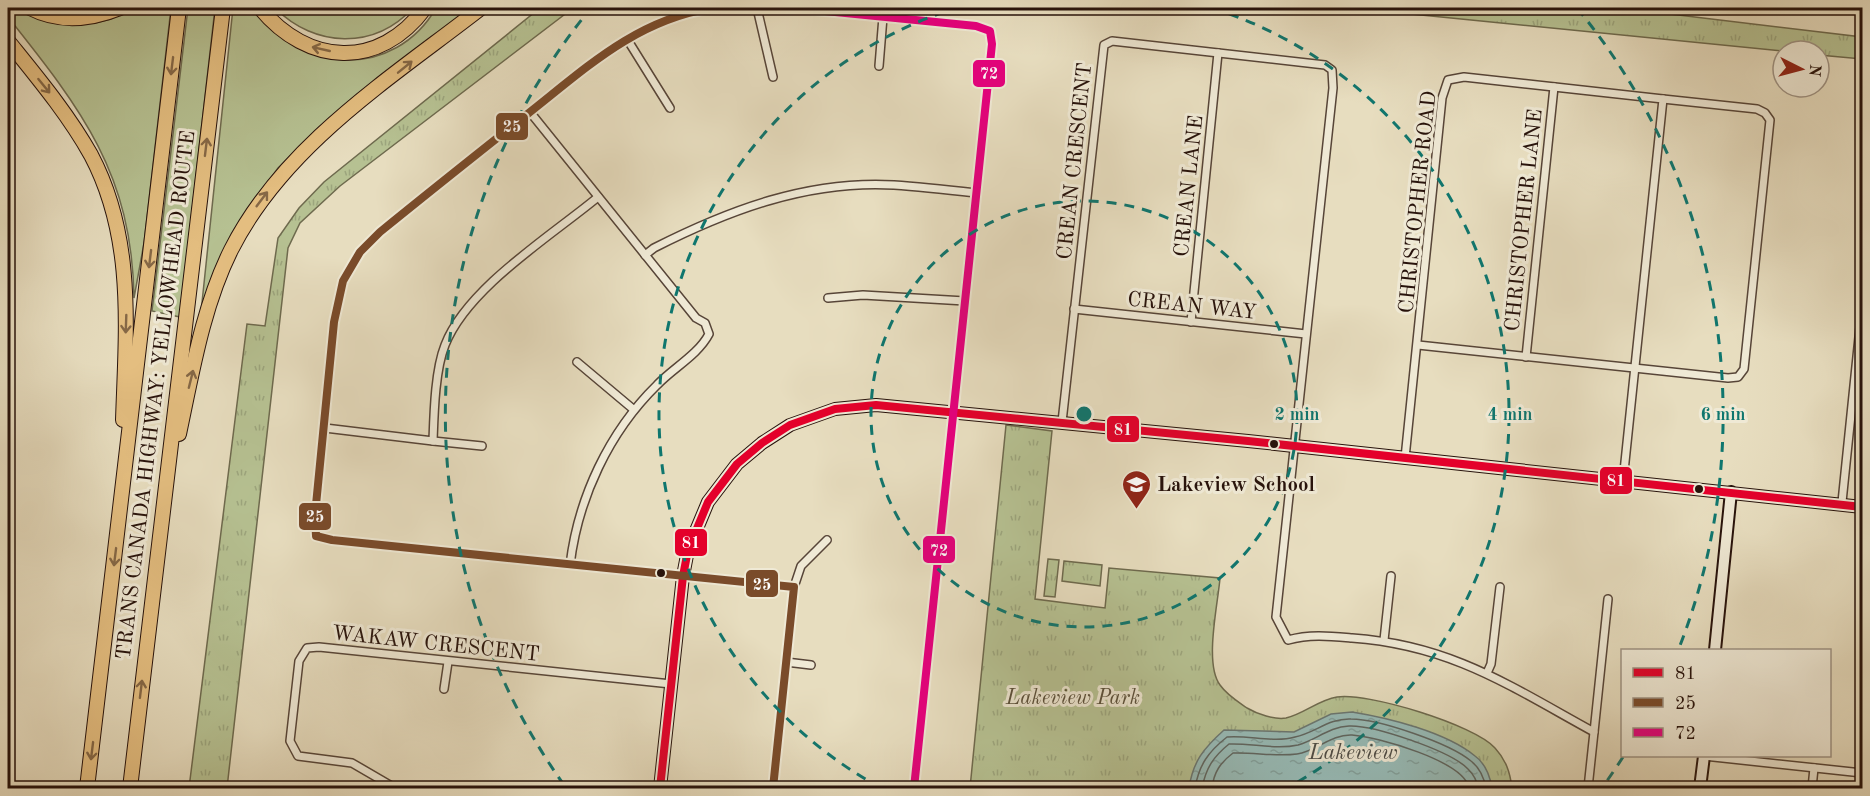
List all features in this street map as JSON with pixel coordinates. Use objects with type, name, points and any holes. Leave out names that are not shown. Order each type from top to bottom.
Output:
[{"type":"highway","points":[[30,8],[47,15],[77,18],[92,17],[120,8]]},
{"type":"highway","name":"TRANS CANADA HIGHWAY: YELLOWHEAD ROUTE","points":[[87,789],[179,8]]},
{"type":"highway","name":"TRANS CANADA HIGHWAY: YELLOWHEAD ROUTE","points":[[130,789],[224,8]]},
{"type":"highway","points":[[260,8],[286,35],[303,44],[340,53],[361,53],[381,47],[413,24],[425,8]]},
{"type":"highway","points":[[161,518],[190,384],[214,293],[231,251],[253,212],[286,170],[321,135],[481,8]]},
{"type":"highway","points":[[8,41],[49,92],[80,136],[98,170],[116,223],[123,259],[127,304],[120,520]]},
{"type":"street","points":[[711,8],[654,23],[602,53],[380,232],[360,252],[343,281],[334,322],[315,515],[316,536],[794,587]]},
{"type":"street","points":[[757,8],[773,77]]},
{"type":"street","points":[[795,8],[976,26],[990,31],[992,44],[914,789]]},
{"type":"street","points":[[879,66],[883,17]]},
{"type":"street","points":[[627,39],[670,108]]},
{"type":"street","name":"CREAN CRESCENT","points":[[1062,422],[1104,45],[1112,41],[1318,63],[1332,70],[1333,87],[1276,617],[1288,640],[1307,634],[1384,640]]},
{"type":"street","name":"CREAN LANE","points":[[1191,322],[1218,53]]},
{"type":"street","name":"CHRISTOPHER ROAD","points":[[1405,458],[1442,98],[1448,80],[1464,77],[1757,109],[1765,113],[1770,120],[1744,369],[1738,377],[1728,378],[1634,368]]},
{"type":"street","name":"CHRISTOPHER LANE","points":[[1526,357],[1554,87]]},
{"type":"street","points":[[1623,481],[1663,99]]},
{"type":"street","points":[[530,112],[696,318],[705,323],[709,334],[703,345],[658,384],[633,410],[611,445],[589,488],[576,531],[570,564]]},
{"type":"street","points":[[645,255],[654,248],[718,218],[755,204],[799,192],[847,186],[892,185],[976,193]]},
{"type":"street","points":[[433,441],[444,346],[461,314],[488,286],[598,197]]},
{"type":"street","points":[[828,298],[874,295],[965,302]]},
{"type":"street","points":[[1842,502],[1863,308]]},
{"type":"street","name":"CREAN WAY","points":[[1074,309],[1306,334]]},
{"type":"street","points":[[1418,345],[1634,368]]},
{"type":"street","points":[[577,362],[633,410]]},
{"type":"street","points":[[660,789],[683,576],[688,550],[708,502],[737,464],[785,428],[835,409],[876,405],[1062,422],[1842,502],[1863,507]]},
{"type":"street","points":[[325,428],[482,446]]},
{"type":"street","points":[[1715,649],[1731,492]]},
{"type":"street","points":[[773,789],[794,587],[801,566],[827,540]]},
{"type":"street","points":[[1391,576],[1384,640],[1425,650],[1487,672],[1594,732]]},
{"type":"street","points":[[1487,672],[1491,664],[1500,587]]},
{"type":"street","points":[[1588,789],[1608,598]]},
{"type":"street","name":"WAKAW CRESCENT","points":[[395,789],[352,763],[298,756],[291,741],[299,661],[307,648],[319,647],[671,684]]},
{"type":"street","points":[[444,689],[448,662]]},
{"type":"street","points":[[786,662],[811,665]]},
{"type":"street","points":[[1701,789],[1704,757]]},
{"type":"street","points":[[1713,757],[1863,773]]},
{"type":"street","points":[[1812,789],[1814,768]]},
{"type":"green space","points":[[8,8],[20,8],[29,13],[69,24],[95,23],[111,19],[132,8],[171,8],[144,243],[134,298],[131,254],[124,215],[113,179],[80,114],[8,17]]},
{"type":"green space","points":[[188,8],[215,8],[180,317],[152,311]]},
{"type":"green space","points":[[233,8],[256,8],[274,30],[296,47],[321,57],[347,60],[372,57],[397,48],[418,31],[436,8],[472,8],[305,142],[278,168],[239,223],[220,261],[201,312]]},
{"type":"green space","points":[[275,8],[413,8],[398,22],[381,31],[363,37],[344,39],[326,37],[308,31]]},
{"type":"green space","points":[[540,8],[573,8],[340,186],[300,223],[288,248],[227,788],[189,788],[247,324],[265,326],[278,238],[299,208],[324,182]]},
{"type":"green space","points":[[1351,8],[1620,8],[1862,37],[1862,59],[1831,56],[1831,39],[1771,39],[1771,50]]},
{"type":"green space","name":"Lakeview Park","points":[[1006,425],[1052,431],[1035,599],[1105,608],[1109,568],[1220,578],[1212,649],[1215,675],[1226,692],[1247,708],[1266,716],[1286,718],[1324,701],[1337,697],[1352,697],[1420,712],[1466,730],[1484,739],[1495,748],[1507,767],[1512,788],[970,788]]},
{"type":"green space","points":[[1048,559],[1059,560],[1055,597],[1044,596]]},
{"type":"green space","points":[[1064,561],[1102,565],[1100,586],[1062,581]]},
{"type":"water","name":"Lakeview","points":[[1352,712],[1416,727],[1463,747],[1485,766],[1492,788],[1189,788],[1193,770],[1200,756],[1224,730],[1294,732],[1331,714]]},
{"type":"transit line","name":"25","points":[[711,8],[683,14],[658,24],[612,49],[416,203],[380,232],[360,252],[343,281],[334,322],[315,515],[316,536],[332,540],[794,587],[773,788]]},
{"type":"transit line","name":"72","points":[[795,8],[976,26],[990,31],[992,44],[914,788]]},
{"type":"transit line","name":"81","points":[[660,788],[683,576],[688,550],[708,502],[737,464],[762,443],[790,425],[835,409],[876,405],[1248,441],[1862,507]]},
{"type":"place","name":"Lakeview School","points":[[1136,510]]}]
